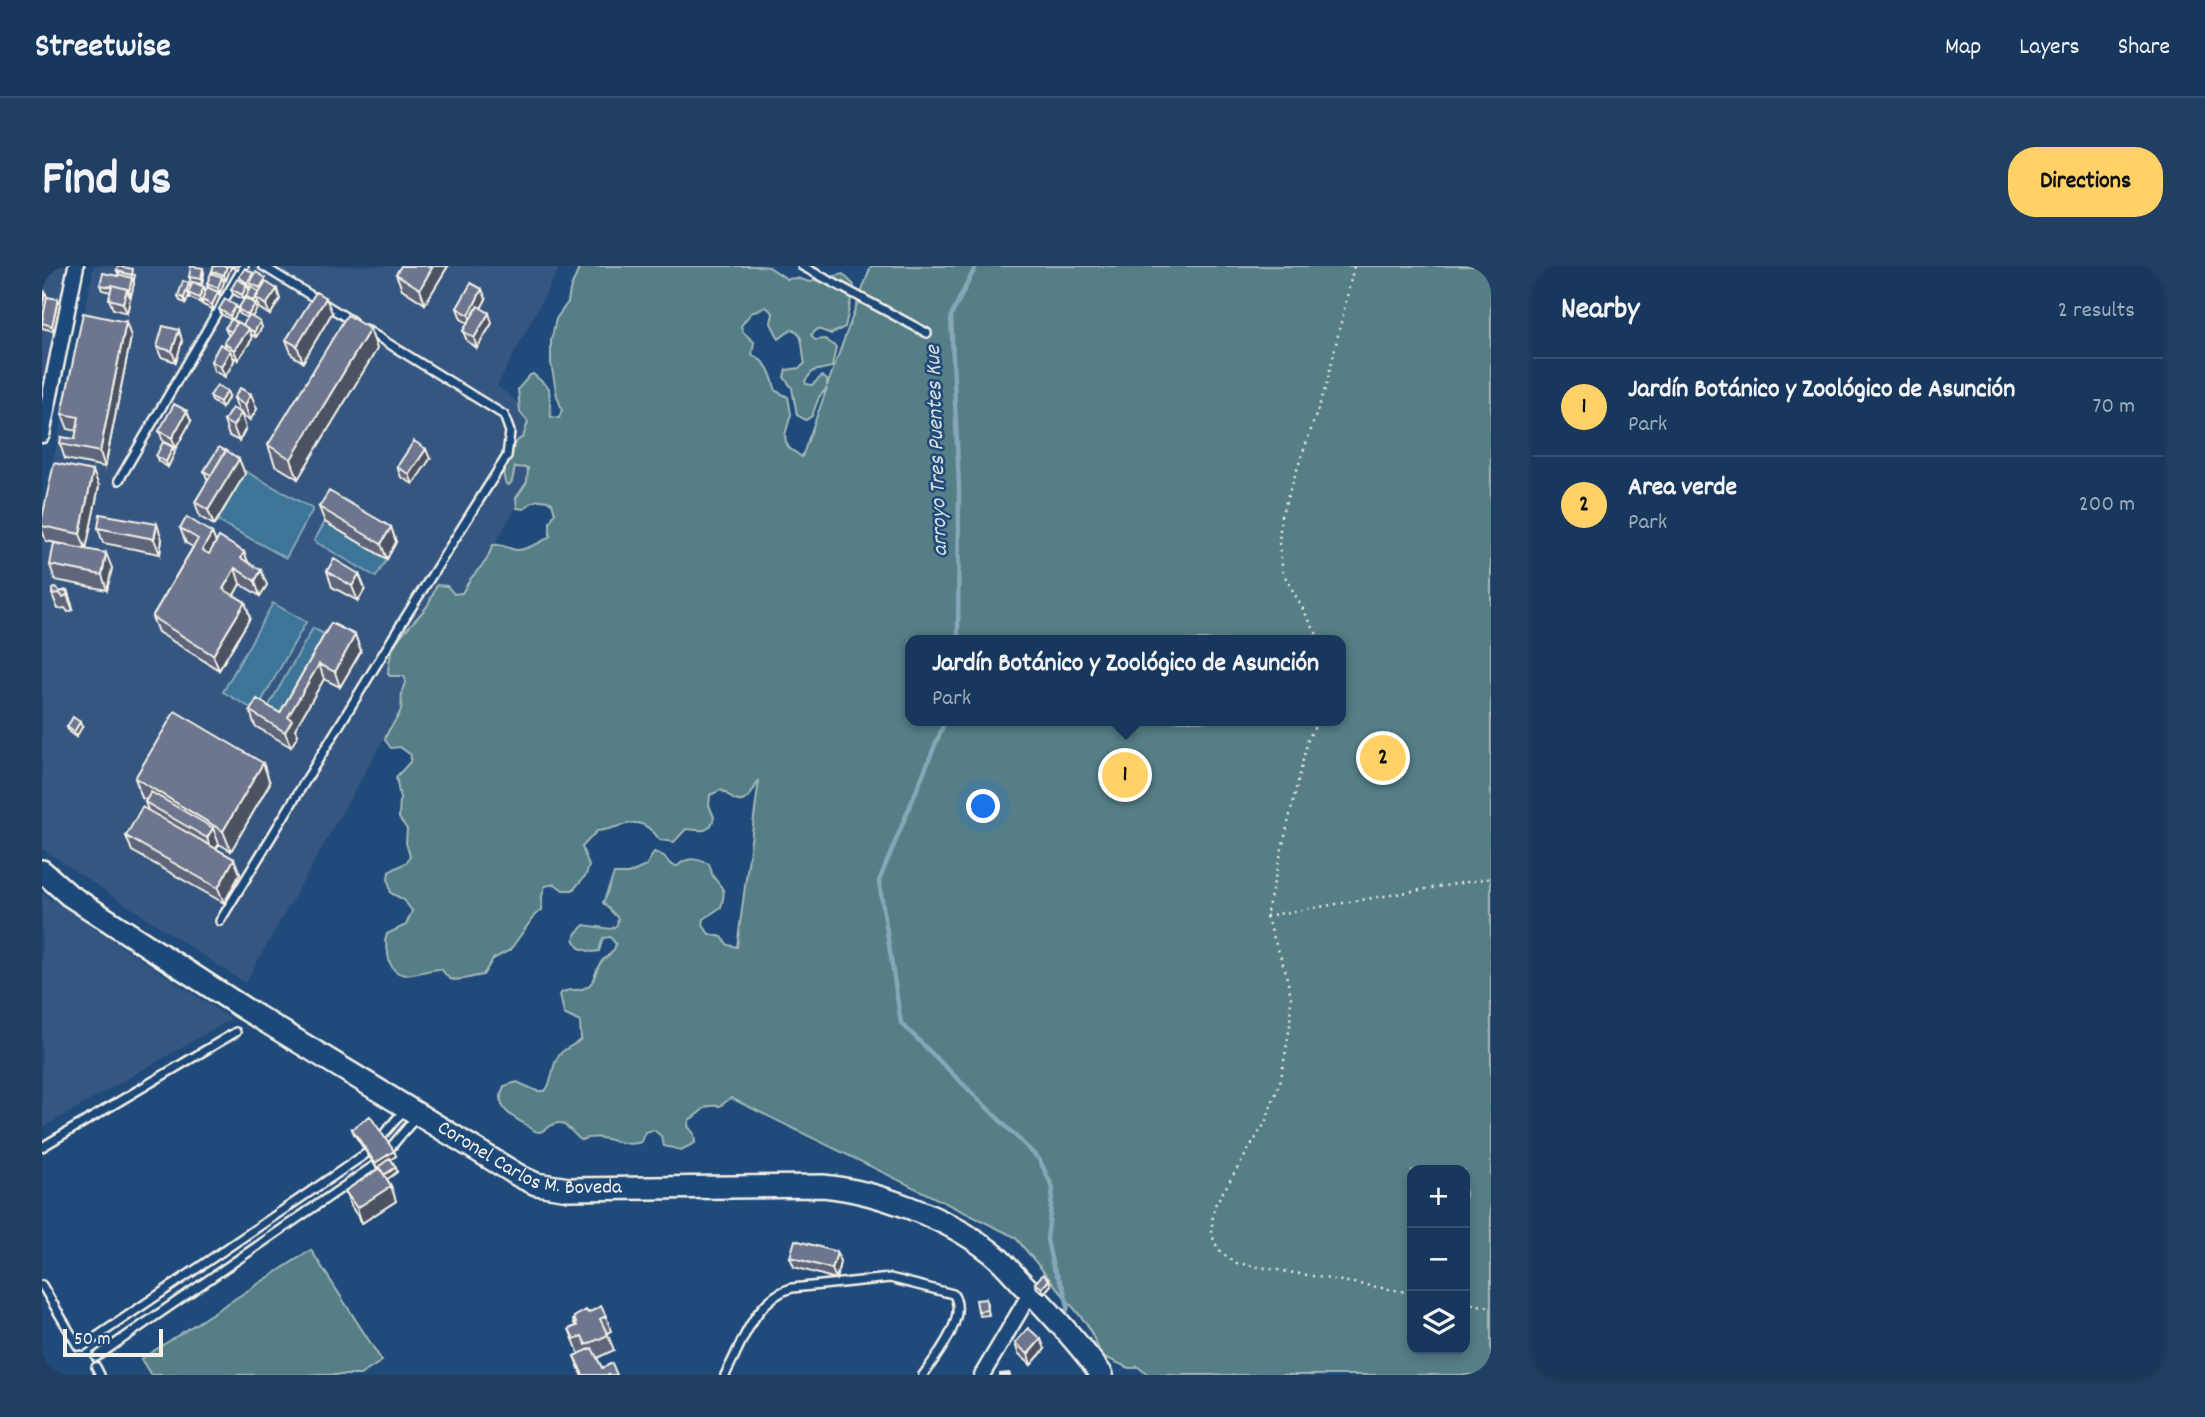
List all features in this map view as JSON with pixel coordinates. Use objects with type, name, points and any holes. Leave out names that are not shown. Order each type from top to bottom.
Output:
[{"type":"street","points":[[42,435],[76,266]]},
{"type":"street","name":"Coronel Carlos M. Boveda","points":[[42,871],[99,918],[521,1177],[551,1187],[569,1189],[823,1186],[874,1195],[963,1232],[992,1253],[1078,1343],[1102,1375]]},
{"type":"street","points":[[982,1375],[1031,1292]]},
{"type":"lane","points":[[118,480],[244,266]]},
{"type":"lane","points":[[220,921],[507,456],[510,432],[504,415],[263,266]]},
{"type":"lane","points":[[803,266],[927,333]]},
{"type":"lane","points":[[42,1147],[236,1032]]},
{"type":"lane","points":[[382,1136],[412,1111]]},
{"type":"lane","points":[[390,1148],[412,1111]]},
{"type":"lane","points":[[42,1285],[81,1346],[367,1153]]},
{"type":"lane","points":[[96,1357],[375,1165]]},
{"type":"lane","points":[[725,1375],[762,1306],[780,1292],[792,1288],[890,1278],[953,1294],[958,1301],[958,1312],[946,1341],[923,1375]]},
{"type":"lane","points":[[96,1367],[100,1375]]},
{"type":"path","points":[[1317,635],[1283,573],[1279,543],[1281,516],[1327,383],[1354,266]]},
{"type":"path","points":[[1315,726],[1308,739],[1266,916],[1286,969],[1291,997],[1290,1026],[1281,1079],[1265,1123],[1214,1205],[1213,1237],[1218,1252],[1236,1262],[1407,1292]]},
{"type":"path","points":[[1266,916],[1491,878]]},
{"type":"path","points":[[1470,1304],[1491,1307]]},
{"type":"shaded area","points":[[42,266],[67,266],[42,395]]},
{"type":"shaded area","points":[[94,266],[560,266],[497,386],[558,433],[245,983],[42,849],[42,514]]},
{"type":"shaded area","points":[[245,471],[313,509],[286,558],[218,521]]},
{"type":"shaded area","points":[[325,522],[387,559],[376,577],[314,541]]},
{"type":"shaded area","points":[[273,603],[306,622],[256,711],[223,692]]},
{"type":"shaded area","points":[[313,628],[335,640],[286,726],[264,714]]},
{"type":"shaded area","points":[[42,893],[231,1019],[42,1128]]},
{"type":"green space","points":[[580,266],[758,266],[769,267],[787,279],[797,278],[810,282],[843,274],[854,285],[845,327],[831,334],[818,329],[811,335],[815,340],[825,339],[836,347],[832,367],[813,371],[805,381],[806,384],[812,385],[822,376],[827,380],[827,386],[871,266],[1491,266],[1491,1375],[1148,1375],[1137,1366],[1129,1368],[1102,1356],[1087,1324],[1015,1237],[731,1098],[720,1106],[706,1107],[689,1120],[688,1126],[694,1134],[695,1143],[681,1150],[664,1146],[661,1136],[654,1130],[645,1132],[641,1142],[634,1144],[596,1138],[581,1140],[560,1123],[537,1132],[505,1110],[501,1100],[504,1086],[517,1082],[537,1091],[545,1091],[558,1057],[581,1039],[580,1022],[564,1014],[560,994],[587,987],[593,981],[599,965],[615,947],[616,944],[610,937],[603,938],[599,951],[592,952],[579,948],[574,939],[584,925],[611,929],[617,925],[618,918],[603,903],[614,874],[628,874],[646,866],[654,852],[664,856],[675,866],[693,859],[709,864],[724,895],[721,907],[704,919],[703,925],[709,934],[722,937],[728,945],[737,947],[759,780],[744,800],[735,800],[721,790],[710,795],[709,805],[714,817],[710,827],[703,830],[686,829],[674,842],[660,840],[644,825],[637,823],[597,831],[582,847],[589,866],[586,875],[573,890],[563,890],[555,884],[545,886],[542,910],[535,915],[510,950],[493,959],[483,975],[460,980],[452,979],[441,969],[434,969],[406,975],[399,974],[390,963],[385,941],[387,934],[406,925],[412,911],[404,900],[391,893],[388,879],[389,872],[407,862],[410,856],[406,843],[407,829],[399,818],[400,798],[396,777],[410,762],[411,755],[400,747],[391,748],[385,740],[400,713],[406,682],[404,676],[388,674],[391,653],[399,638],[427,606],[437,585],[447,586],[454,594],[462,593],[486,561],[493,545],[519,550],[550,536],[550,522],[555,513],[552,503],[540,500],[524,509],[517,508],[516,498],[527,482],[528,468],[515,467],[509,485],[506,484],[504,472],[510,451],[523,437],[528,422],[520,412],[518,389],[530,375],[533,374],[549,388],[551,417],[559,418],[562,410],[551,363],[551,341],[556,319],[568,302]],"holes":[[[766,307],[773,313],[771,323],[779,339],[792,329],[801,339],[805,363],[800,368],[786,370],[784,377],[792,388],[797,415],[806,420],[812,416],[819,397],[827,388],[802,457],[789,448],[786,442],[785,435],[791,414],[788,397],[776,391],[766,365],[752,355],[754,342],[743,332],[741,326],[751,313]]]},
{"type":"green space","points":[[311,1250],[382,1361],[360,1375],[151,1375],[141,1359]]},
{"type":"building","points":[[118,266],[133,269],[132,275],[117,271]]},
{"type":"building","points":[[191,266],[203,268],[201,279],[189,277]]},
{"type":"building","points":[[214,266],[227,266],[224,275],[212,271]]},
{"type":"building","points":[[401,266],[433,266],[420,289],[396,274]]},
{"type":"building","points":[[245,268],[253,273],[247,283],[239,277]]},
{"type":"building","points":[[256,272],[266,278],[260,288],[250,283]]},
{"type":"building","points":[[103,273],[132,278],[129,291],[112,285],[100,285]]},
{"type":"building","points":[[211,273],[222,277],[218,288],[207,284]]},
{"type":"building","points":[[237,279],[247,285],[242,295],[231,289]]},
{"type":"building","points":[[183,281],[189,283],[184,298],[178,296]]},
{"type":"building","points":[[193,282],[204,287],[199,298],[188,293]]},
{"type":"building","points":[[266,282],[277,289],[266,305],[256,298]]},
{"type":"building","points":[[471,283],[482,289],[469,315],[457,308]]},
{"type":"building","points":[[112,285],[127,289],[123,303],[109,299]]},
{"type":"building","points":[[207,287],[218,292],[212,305],[202,300]]},
{"type":"building","points":[[252,287],[259,292],[253,301],[246,296]]},
{"type":"building","points":[[316,292],[326,298],[297,346],[286,340]]},
{"type":"building","points":[[47,297],[58,299],[52,326],[42,323]]},
{"type":"building","points":[[245,298],[255,304],[248,315],[238,309]]},
{"type":"building","points":[[225,299],[236,306],[230,316],[219,309]]},
{"type":"building","points":[[478,306],[489,313],[474,338],[463,331]]},
{"type":"building","points":[[83,313],[126,322],[100,452],[60,444],[61,437],[75,439],[79,417],[62,414]]},
{"type":"building","points":[[249,315],[260,322],[254,332],[243,325]]},
{"type":"building","points":[[347,315],[370,329],[291,459],[268,445]]},
{"type":"building","points":[[232,319],[237,323],[231,332],[225,328]]},
{"type":"building","points":[[238,322],[249,329],[234,350],[224,342]]},
{"type":"building","points":[[163,326],[179,330],[172,351],[157,347]]},
{"type":"building","points":[[220,344],[230,350],[221,367],[211,361]]},
{"type":"building","points":[[217,385],[227,391],[220,402],[210,396]]},
{"type":"building","points":[[240,388],[251,394],[245,405],[234,398]]},
{"type":"building","points":[[174,404],[187,411],[172,438],[159,431]]},
{"type":"building","points":[[232,408],[241,413],[233,426],[224,421]]},
{"type":"building","points":[[414,441],[426,449],[409,474],[397,467]]},
{"type":"building","points":[[163,442],[173,447],[166,462],[156,456]]},
{"type":"building","points":[[219,447],[226,451],[211,475],[204,471]]},
{"type":"building","points":[[226,450],[239,459],[208,510],[195,502]]},
{"type":"building","points":[[54,463],[93,471],[80,534],[42,526]]},
{"type":"building","points":[[329,491],[391,527],[381,544],[319,507]]},
{"type":"building","points":[[100,514],[157,524],[154,539],[98,528]]},
{"type":"building","points":[[187,517],[212,533],[202,550],[209,554],[219,537],[244,552],[241,558],[261,570],[255,581],[235,568],[223,589],[245,602],[213,655],[152,617],[198,539],[180,528]]},
{"type":"building","points":[[54,543],[106,553],[102,575],[50,565]]},
{"type":"building","points":[[334,559],[359,574],[352,586],[327,571]]},
{"type":"building","points":[[56,587],[60,592],[67,590],[67,595],[63,597],[59,593],[52,594],[52,589]]},
{"type":"building","points":[[331,623],[355,635],[335,672],[319,664],[288,717],[292,720],[285,732],[250,711],[257,699],[280,713]]},
{"type":"building","points":[[175,711],[263,763],[223,831],[135,778]]},
{"type":"building","points":[[73,717],[80,722],[74,732],[67,727]]},
{"type":"building","points":[[151,792],[213,828],[207,838],[145,802]]},
{"type":"building","points":[[142,807],[234,859],[218,888],[126,836]]},
{"type":"building","points":[[370,1116],[394,1151],[375,1163],[352,1129]]},
{"type":"building","points":[[390,1158],[396,1167],[384,1175],[380,1168],[377,1168]]},
{"type":"building","points":[[380,1168],[391,1186],[357,1208],[345,1191]]},
{"type":"building","points":[[795,1240],[837,1252],[832,1269],[790,1257]]},
{"type":"building","points":[[1043,1274],[1049,1280],[1042,1288],[1035,1283]]},
{"type":"building","points":[[986,1299],[987,1310],[978,1311],[976,1300]]},
{"type":"building","points":[[601,1306],[606,1316],[600,1319],[608,1335],[586,1345],[582,1336],[574,1339],[569,1329],[577,1326],[574,1317]]},
{"type":"building","points":[[1028,1328],[1041,1339],[1028,1354],[1015,1343]]},
{"type":"building","points":[[592,1348],[602,1368],[612,1363],[617,1375],[583,1375],[574,1356]]},
{"type":"waterway","name":"arroyo Tres Puentes Kue","points":[[958,635],[959,488],[951,316],[976,266]]},
{"type":"waterway","name":"arroyo Tres Puentes Kue","points":[[943,726],[879,881],[901,1023],[1039,1159],[1053,1188],[1047,1240],[1053,1267],[1063,1287],[1068,1306],[1064,1319]]},
{"type":"place","name":"Area verde","points":[[1383,758]]},
{"type":"place","name":"Jardín Botánico y Zoológico de Asunción","points":[[1125,775]]}]
